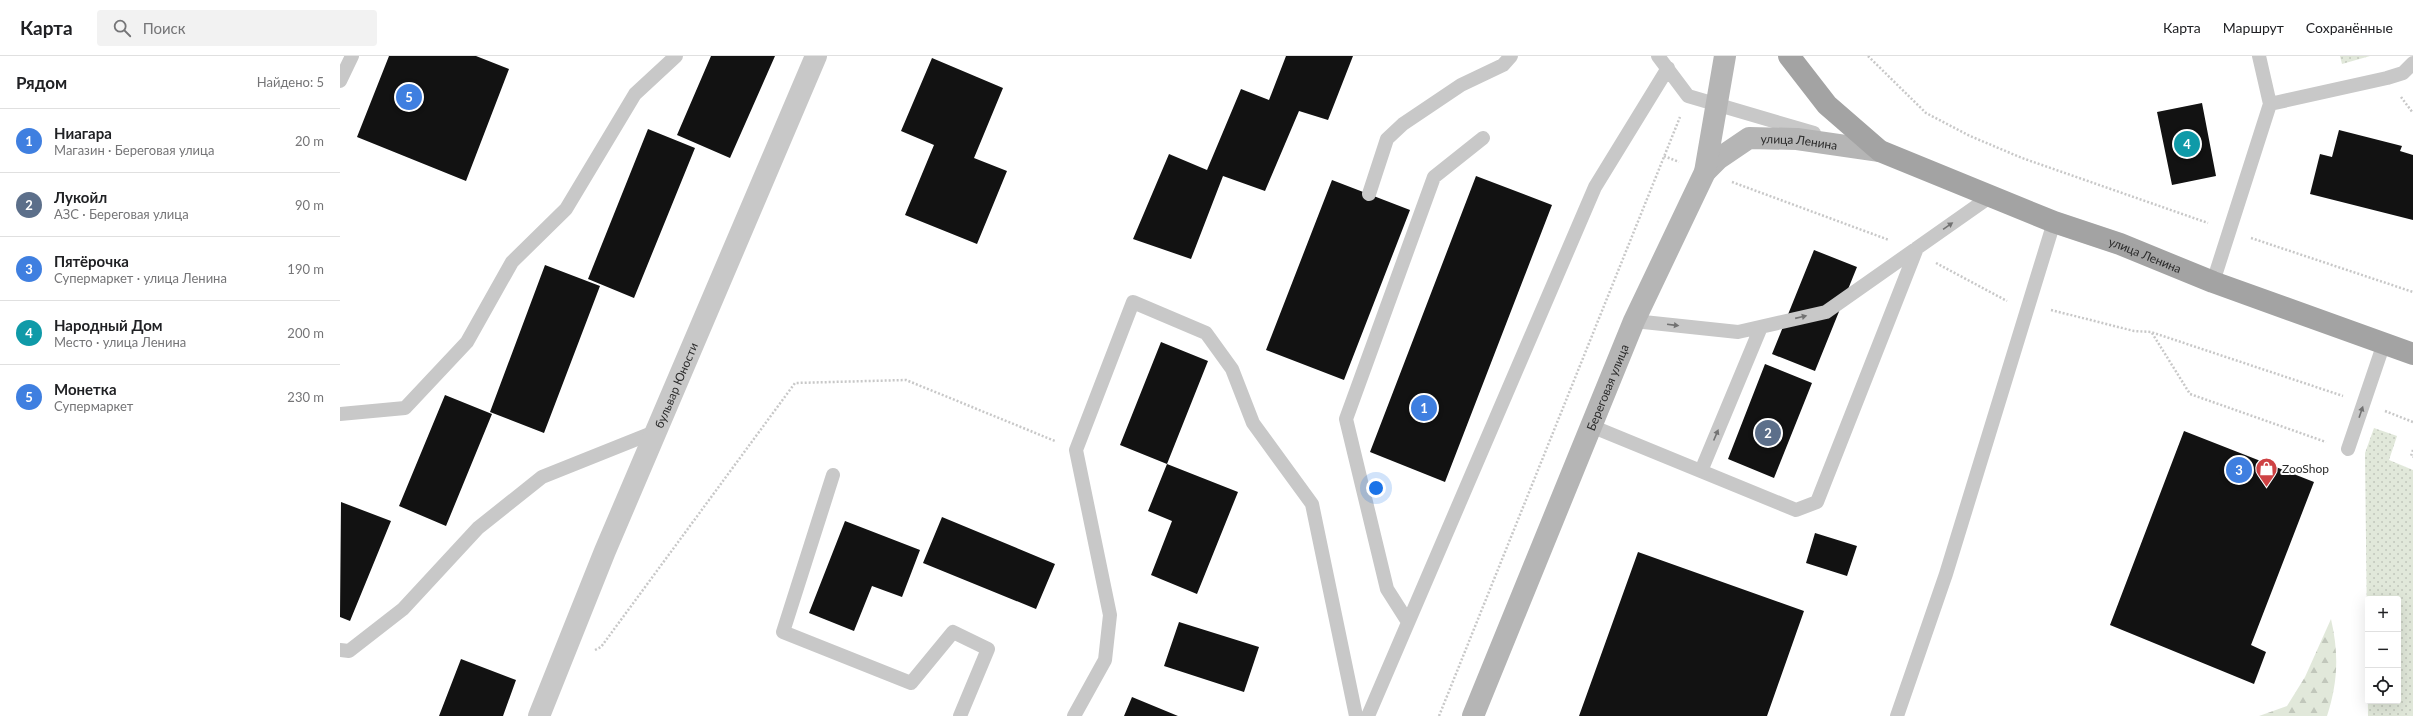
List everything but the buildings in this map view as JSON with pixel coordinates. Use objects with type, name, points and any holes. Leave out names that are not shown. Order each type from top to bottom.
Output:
[{"type":"main road","name":"Береговая улица","points":[[1473,716],[1634,320],[1705,172],[1715,105],[1725,56]]},
{"type":"main road","name":"улица Ленина","points":[[1789,56],[1827,105],[1880,151]]},
{"type":"main road","name":"улица Ленина","points":[[1705,172],[1718,159],[1749,138],[1796,139],[1880,151],[2054,222],[2120,244],[2213,282],[2413,354]]},
{"type":"street","name":"бульвар Юности","points":[[539,716],[657,431],[816,56]]},
{"type":"lane","points":[[340,81],[352,56]]},
{"type":"lane","points":[[340,414],[406,408],[467,342],[512,262],[566,209],[634,94],[676,56]]},
{"type":"lane","points":[[1369,194],[1387,139],[1403,124],[1454,89],[1503,65],[1511,56]]},
{"type":"lane","points":[[1658,56],[1688,96],[1715,105],[1880,151]]},
{"type":"lane","points":[[2213,282],[2270,104],[2259,56]]},
{"type":"lane","points":[[2270,104],[2403,73],[2413,62]]},
{"type":"lane","points":[[1368,716],[1595,188],[1668,68]]},
{"type":"lane","points":[[1408,622],[1387,589],[1346,420],[1434,177],[1483,138]]},
{"type":"lane","points":[[1634,320],[1738,332],[1826,312],[1990,196]]},
{"type":"lane","points":[[1897,716],[1948,566],[2054,222]]},
{"type":"lane","points":[[1592,426],[1796,510],[1816,502],[1916,248]]},
{"type":"lane","points":[[1074,716],[1105,660],[1110,614],[1076,450],[1133,302],[1206,333],[1232,369],[1253,423],[1312,504],[1356,716]]},
{"type":"lane","points":[[1701,471],[1761,327]]},
{"type":"lane","points":[[2348,449],[2384,343]]},
{"type":"lane","points":[[340,650],[348,651],[403,608],[478,528],[542,477],[657,431]]},
{"type":"lane","points":[[833,475],[783,632],[911,683],[953,632],[988,649],[960,716]]},
{"type":"path","points":[[1868,56],[1926,114],[1970,136],[2022,158]]},
{"type":"path","points":[[1439,716],[1688,96]]},
{"type":"path","points":[[2348,449],[2190,394],[2152,332],[2364,403],[2413,422]]},
{"type":"path","points":[[559,665],[602,647],[796,383],[906,380],[1076,450]]},
{"type":"path","points":[[2413,450],[2411,456],[2413,456]]},
{"type":"green space","points":[[2340,56],[2370,56],[2342,64]]},
{"type":"green space","points":[[2374,428],[2397,436],[2389,460],[2413,470],[2413,716],[2368,716],[2368,704],[2401,704],[2401,596],[2367,596],[2365,453]]},
{"type":"green space","points":[[2331,619],[2334,632],[2336,668],[2331,704],[2327,716],[2259,716],[2287,706],[2305,677]]},
{"type":"place","name":"Монетка","points":[[409,97]]},
{"type":"place","name":"Народный Дом","points":[[2187,144]]},
{"type":"place","name":"Ниагара","points":[[1424,408]]},
{"type":"place","name":"Лукойл","points":[[1768,433]]},
{"type":"place","name":"Пятёрочка","points":[[2239,470]]},
{"type":"place","name":"ZooShop","points":[[2267,488]]}]
